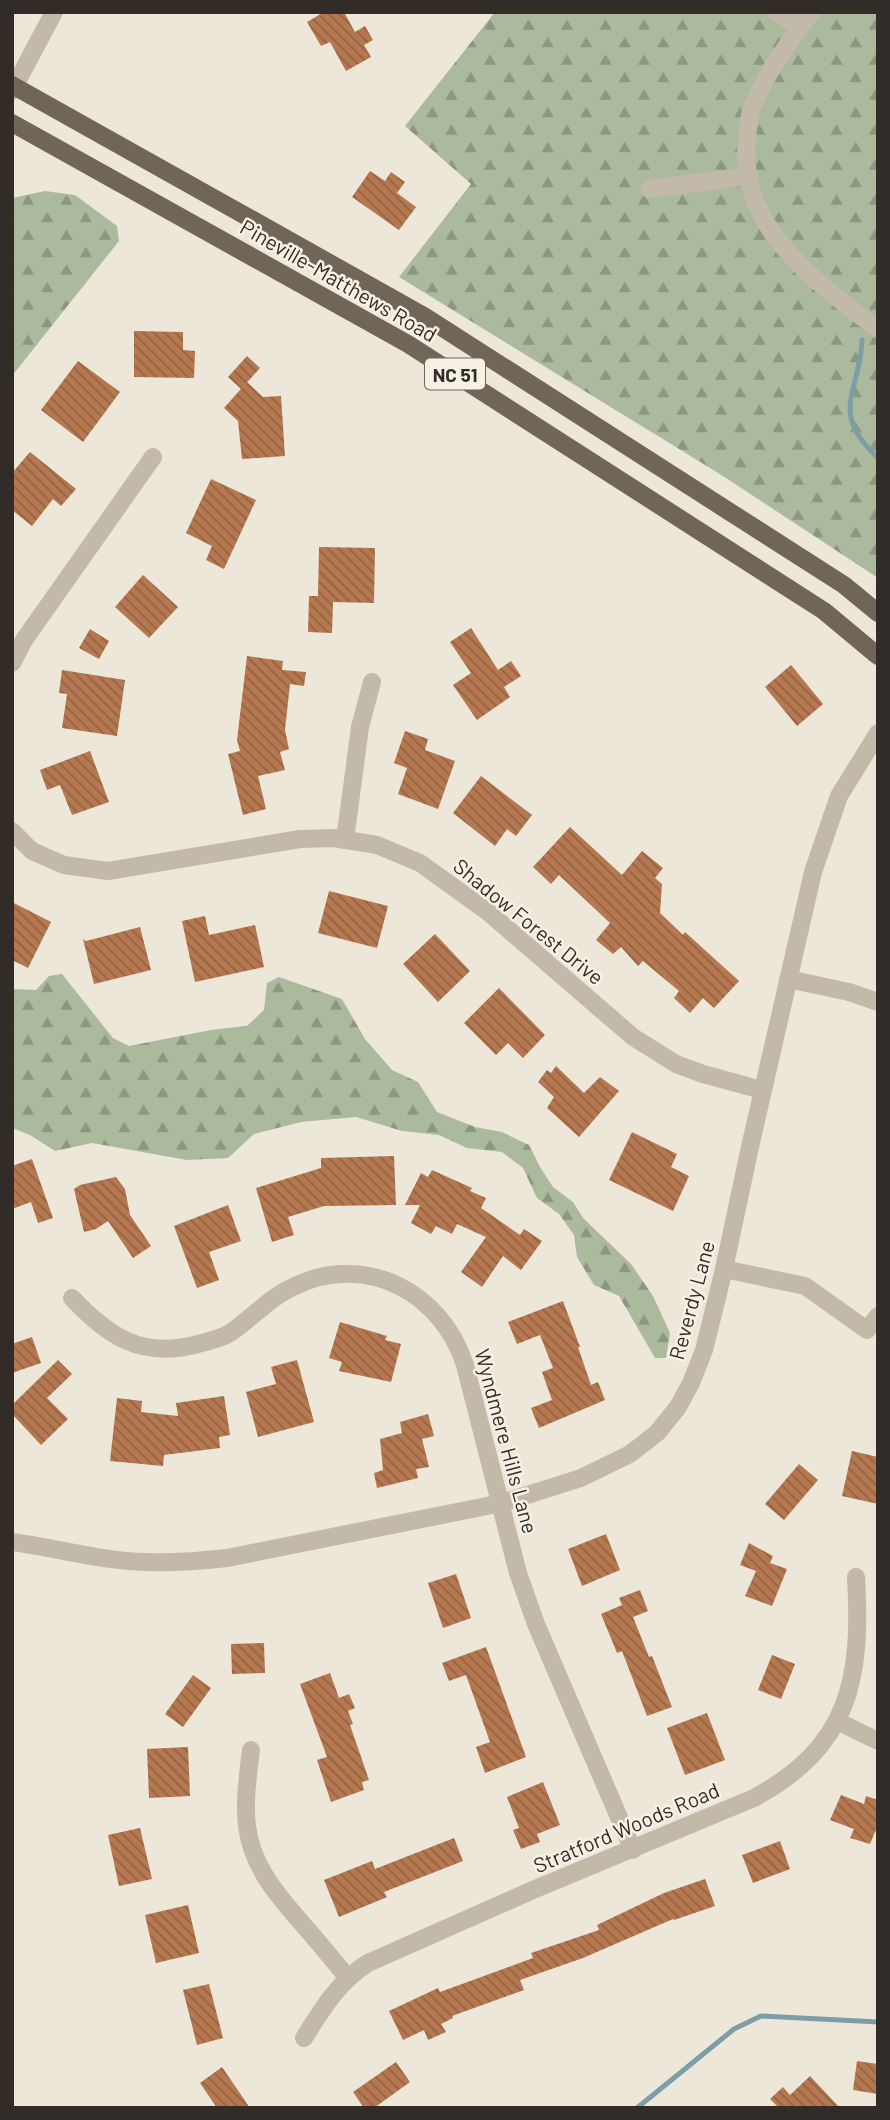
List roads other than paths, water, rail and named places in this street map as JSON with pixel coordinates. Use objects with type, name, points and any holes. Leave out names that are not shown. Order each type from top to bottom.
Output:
[{"type":"main road","name":"Pineville-Matthews Road","points":[[13,88],[424,316],[844,585],[878,613]]},
{"type":"main road","name":"Pineville-Matthews Road","points":[[12,123],[408,344],[824,611],[878,656]]},
{"type":"street","points":[[13,88],[54,12]]},
{"type":"street","points":[[777,12],[800,28]]},
{"type":"street","points":[[811,12],[774,63],[751,111],[745,159],[756,206],[787,253],[841,301],[878,329]]},
{"type":"street","points":[[650,189],[749,176]]},
{"type":"street","points":[[12,663],[24,640],[153,457]]},
{"type":"street","points":[[345,840],[360,727],[372,682]]},
{"type":"street","name":"Reverdy Lane","points":[[12,1542],[145,1562],[191,1562],[227,1558],[535,1494],[600,1470],[630,1454],[657,1433],[678,1407],[704,1350],[813,872],[839,796],[878,733]]},
{"type":"street","name":"Shadow Forest Drive","points":[[12,831],[32,851],[64,865],[108,871],[300,839],[334,838],[377,845],[420,863],[488,912],[633,1037],[676,1064],[762,1090]]},
{"type":"street","points":[[788,979],[849,992],[878,1002]]},
{"type":"street","points":[[724,1269],[805,1286],[867,1331],[878,1316]]},
{"type":"street","name":"Wyndmere Hills Lane","points":[[72,1298],[107,1329],[133,1343],[155,1350],[189,1346],[228,1334],[276,1297],[310,1279],[346,1274],[365,1275],[404,1288],[435,1311],[460,1349],[518,1573],[536,1624],[633,1850]]},
{"type":"street","name":"Stratford Woods Road","points":[[304,2038],[326,2003],[348,1978],[369,1963],[533,1890],[754,1798],[799,1768],[814,1754],[837,1721],[849,1691],[856,1658],[856,1577]]},
{"type":"street","points":[[837,1721],[878,1741]]},
{"type":"street","points":[[251,1750],[246,1786],[247,1825],[259,1868],[284,1904],[348,1978]]},
{"type":"waterway","points":[[862,340],[850,414],[863,442],[878,458]]},
{"type":"waterway","points":[[637,2108],[734,2029],[761,2016],[878,2022]]}]
